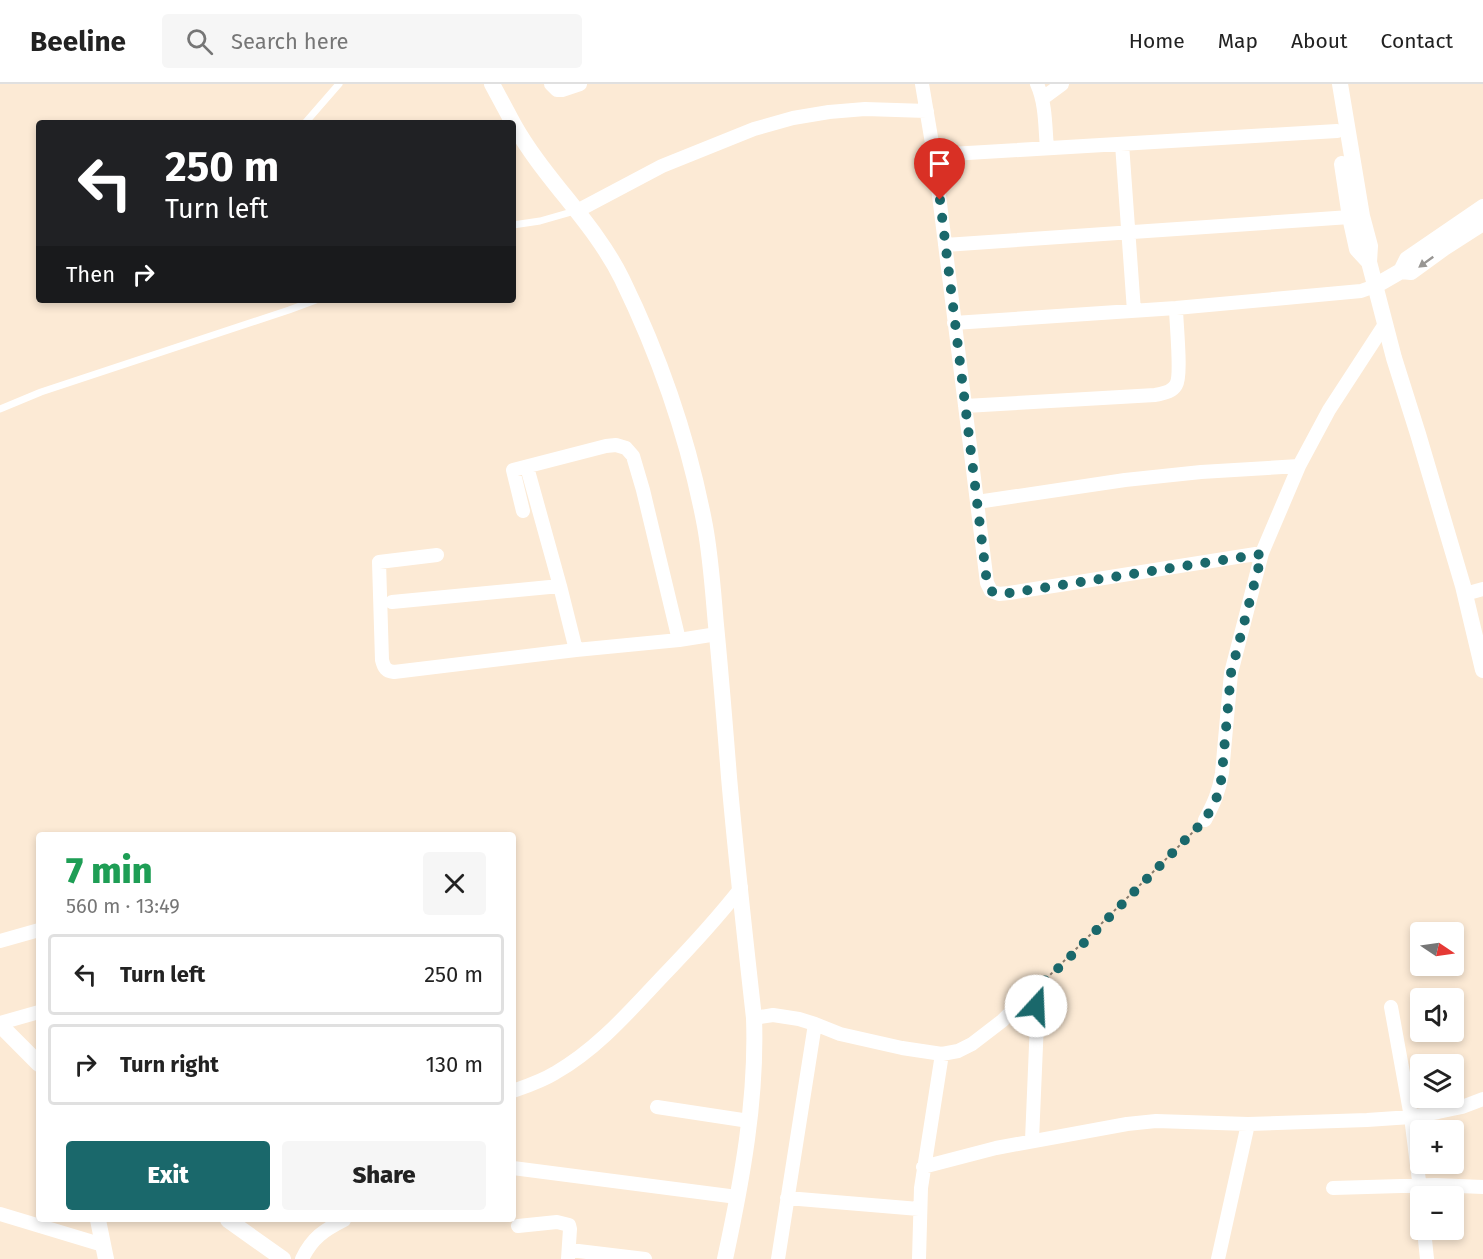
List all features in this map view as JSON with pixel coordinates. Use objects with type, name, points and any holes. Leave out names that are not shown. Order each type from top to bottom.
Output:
[{"type":"street","points":[[492,84],[511,120]]},
{"type":"street","points":[[551,84],[557,90],[580,84]]},
{"type":"street","points":[[922,84],[934,155],[987,583],[991,591],[999,594],[1262,554]]},
{"type":"street","points":[[1037,84],[1043,98],[1047,148]]},
{"type":"street","points":[[1043,98],[1062,84]]},
{"type":"street","points":[[1329,84],[1357,249],[1369,262]]},
{"type":"street","points":[[1340,84],[1362,216],[1370,246],[1369,262],[1394,358],[1464,590],[1481,651],[1483,670]]},
{"type":"street","points":[[577,211],[662,166],[754,129],[793,118],[829,112],[865,109],[927,111]]},
{"type":"street","points":[[516,128],[606,252],[621,278],[675,408],[691,464],[705,528],[713,586],[730,789],[754,1014],[755,1045],[749,1121],[725,1259]]},
{"type":"street","points":[[934,155],[1337,131]]},
{"type":"street","points":[[1122,144],[1134,311]]},
{"type":"street","points":[[954,323],[1176,308],[1361,291],[1401,271],[1407,259],[1483,207]]},
{"type":"street","points":[[945,245],[1350,217]]},
{"type":"street","points":[[1401,271],[1411,272],[1483,223]]},
{"type":"street","points":[[965,406],[1155,395],[1169,392],[1177,385],[1179,374],[1176,308]]},
{"type":"street","points":[[1205,820],[1220,789],[1231,673],[1262,554],[1299,466],[1329,410],[1385,324]]},
{"type":"street","points":[[523,511],[513,470],[616,444],[626,448],[633,456],[643,490],[679,640]]},
{"type":"street","points":[[976,502],[1125,480],[1201,472],[1299,466]]},
{"type":"street","points":[[527,467],[561,586],[576,650]]},
{"type":"street","points":[[437,555],[379,562],[382,660],[388,671],[717,634]]},
{"type":"street","points":[[392,602],[561,586]]},
{"type":"street","points":[[1464,590],[1483,589]]},
{"type":"street","points":[[516,1090],[554,1074],[596,1044],[708,929],[741,888]]},
{"type":"street","points":[[0,941],[36,931]]},
{"type":"street","points":[[754,1014],[799,1018],[840,1034],[902,1048],[942,1054],[958,1052],[972,1044],[1002,1021],[1035,990]]},
{"type":"street","points":[[1032,1140],[1037,1030],[1035,990]]},
{"type":"street","points":[[1391,1007],[1412,1117],[1419,1186]]},
{"type":"street","points":[[36,1013],[0,1024],[36,1061]]},
{"type":"street","points":[[778,1259],[815,1024]]},
{"type":"street","points":[[919,1259],[919,1209],[923,1167],[942,1054]]},
{"type":"street","points":[[923,1167],[1032,1140],[1127,1124],[1156,1121],[1248,1124],[1412,1117],[1462,1107],[1483,1099]]},
{"type":"street","points":[[657,1107],[749,1121]]},
{"type":"street","points":[[1218,1259],[1248,1124]]},
{"type":"street","points":[[516,1168],[737,1197]]},
{"type":"street","points":[[1441,1186],[1483,1187]]},
{"type":"street","points":[[1333,1188],[1410,1191]]},
{"type":"street","points":[[787,1198],[919,1209]]},
{"type":"street","points":[[0,1214],[104,1252]]},
{"type":"street","points":[[98,1222],[104,1252]]},
{"type":"street","points":[[232,1222],[277,1254]]},
{"type":"street","points":[[302,1259],[316,1238],[326,1229],[340,1222]]},
{"type":"street","points":[[518,1226],[557,1222],[568,1225],[570,1229],[569,1254],[645,1259]]},
{"type":"street","points":[[1425,1240],[1427,1259]]},
{"type":"lane","points":[[308,120],[339,84]]},
{"type":"lane","points":[[516,225],[577,211]]},
{"type":"lane","points":[[0,409],[41,392],[308,303]]},
{"type":"path","points":[[1035,990],[1205,820]]},
{"type":"route","points":[[940,200],[987,583],[991,591],[999,594],[1009,593],[1262,554],[1231,673],[1222,773],[1216,799],[1205,820],[1035,990],[1036,1006]]}]
